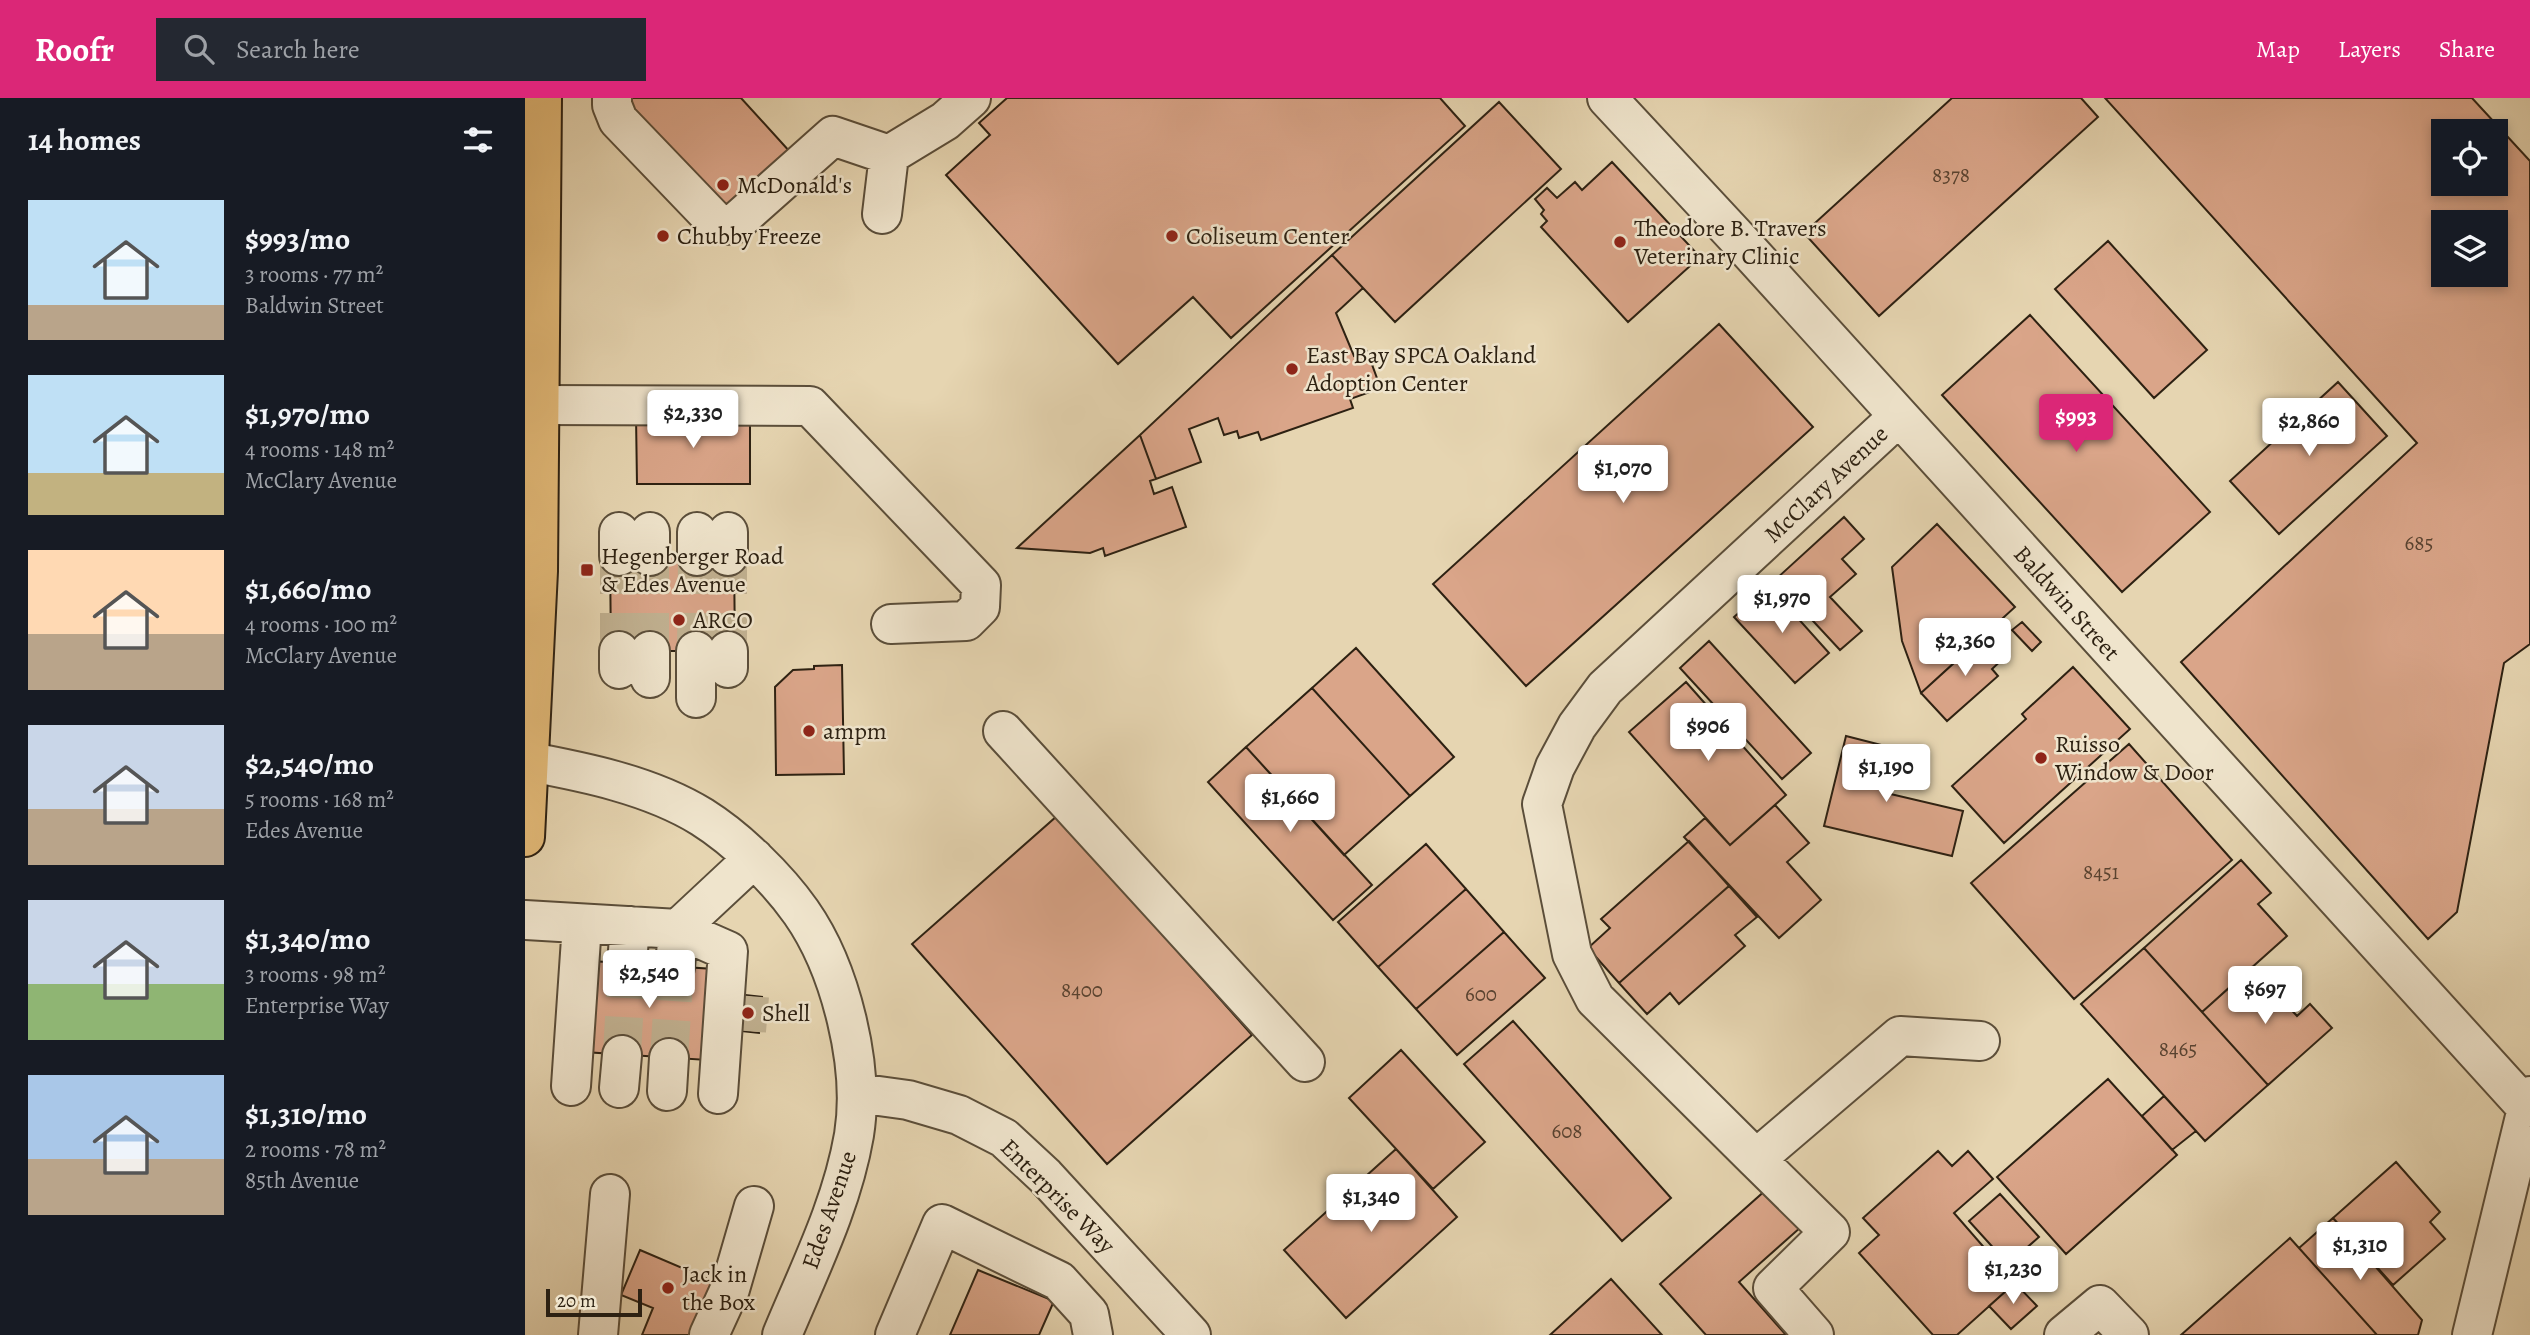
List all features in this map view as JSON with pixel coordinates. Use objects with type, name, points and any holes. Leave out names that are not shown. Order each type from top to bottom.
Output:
[{"type":"main road","points":[[525,837],[538,571],[541,405],[533,355],[542,98]]},
{"type":"street","points":[[612,98],[618,120],[714,220],[724,225],[734,224],[833,136],[889,155]]},
{"type":"street","points":[[889,155],[945,121],[971,98]]},
{"type":"street","name":"Baldwin Street","points":[[1607,98],[2529,1102]]},
{"type":"street","points":[[881,214],[889,155]]},
{"type":"street","points":[[541,405],[810,406],[981,585],[980,607],[966,621],[891,624]]},
{"type":"street","name":"McClary Avenue","points":[[1756,1159],[1595,999],[1572,954],[1542,804],[1555,767],[1577,726],[1605,688],[1898,417]]},
{"type":"street","points":[[696,698],[717,657]]},
{"type":"street","points":[[1003,732],[1305,1062]]},
{"type":"street","name":"Edes Avenue","points":[[527,761],[620,782],[702,817],[754,858],[801,912],[829,968],[848,1026],[857,1093],[854,1134],[845,1179],[782,1335]]},
{"type":"street","points":[[525,920],[582,924],[628,945],[678,929],[754,858]]},
{"type":"street","points":[[571,1086],[582,924]]},
{"type":"street","points":[[678,929],[728,951],[753,962],[748,1013],[730,1095],[728,951]]},
{"type":"street","points":[[675,967],[678,929]]},
{"type":"street","points":[[1814,1335],[1773,1288],[1830,1232],[1756,1159],[1900,1036],[1980,1041]]},
{"type":"street","name":"Enterprise Way","points":[[857,1093],[908,1100],[959,1115],[1004,1138],[1045,1176],[1191,1335]]},
{"type":"street","points":[[2472,1335],[2524,1147],[2529,1102]]},
{"type":"street","points":[[598,1335],[610,1194]]},
{"type":"street","points":[[709,1335],[730,1289],[754,1206]]},
{"type":"street","points":[[895,1335],[942,1224],[1059,1280],[1089,1314],[1093,1335]]},
{"type":"street","points":[[2064,1335],[2100,1305],[2129,1335]]},
{"type":"building","name":"McDonald's","points":[[630,98],[741,98],[791,153],[720,217],[620,108]]},
{"type":"building","name":"Coliseum Center","points":[[1007,98],[1440,98],[1465,126],[1231,338],[1193,297],[1118,364],[946,175],[990,135],[979,123]]},
{"type":"building","points":[[1952,98],[2081,98],[2098,117],[1879,316],[1804,233]]},
{"type":"building","points":[[2105,98],[2472,98],[2491,119],[2431,119],[2431,196],[2508,196],[2508,137],[2530,161],[2530,644],[2504,663],[2457,912],[2428,939],[2181,662],[2417,443]]},
{"type":"building","points":[[1499,102],[1561,169],[1395,322],[1332,255]]},
{"type":"building","name":"Theodore B. Travers Veterinary Clinic","points":[[1612,162],[1700,257],[1628,322],[1541,227],[1547,221],[1541,214],[1544,210],[1535,199],[1547,188],[1557,198],[1575,182],[1582,190]]},
{"type":"building","points":[[2108,241],[2207,350],[2154,398],[2055,289]]},
{"type":"building","name":"East Bay SPCA Oakland Adoption Center","points":[[1332,255],[1363,288],[1336,313],[1354,356],[1367,351],[1378,381],[1367,385],[1370,392],[1350,399],[1353,408],[1261,440],[1258,432],[1239,438],[1237,431],[1224,435],[1218,418],[1189,429],[1201,462],[1156,479],[1140,435]]},
{"type":"building","points":[[2030,315],[2210,512],[2122,592],[1942,395]]},
{"type":"building","points":[[1719,324],[1813,427],[1526,686],[1433,584]]},
{"type":"building","points":[[2338,382],[2387,436],[2279,534],[2230,481]]},
{"type":"building","points":[[636,416],[750,416],[750,484],[637,484]]},
{"type":"building","points":[[1140,435],[1156,479],[1150,481],[1154,494],[1172,487],[1186,527],[1105,556],[1103,548],[1090,553],[1017,548]]},
{"type":"building","points":[[1844,517],[1864,539],[1842,559],[1856,574],[1830,597],[1862,631],[1840,650],[1775,580]]},
{"type":"building","points":[[1937,524],[2015,607],[1921,693],[1902,641],[1892,567]]},
{"type":"building","points":[[610,556],[734,556],[735,651],[611,651]]},
{"type":"building","points":[[1769,586],[1829,653],[1795,683],[1734,617]]},
{"type":"building","points":[[2022,622],[2041,642],[2032,651],[2012,630]]},
{"type":"building","points":[[1986,634],[2006,656],[1992,669],[1998,676],[1947,721],[1921,693]]},
{"type":"building","points":[[1709,641],[1811,753],[1782,779],[1680,668]]},
{"type":"building","points":[[1356,648],[1454,757],[1410,796],[1312,688]]},
{"type":"building","name":"ampm","points":[[842,665],[844,774],[776,775],[775,687],[793,670]]},
{"type":"building","name":"Ruisso Window & Door","points":[[2073,667],[2130,729],[2004,843],[1952,786],[2026,719],[2022,714]]},
{"type":"building","points":[[1686,682],[1786,795],[1730,845],[1629,732]]},
{"type":"building","points":[[1312,688],[1410,796],[1344,855],[1246,747]]},
{"type":"building","points":[[1846,736],[1893,748],[1882,792],[1963,811],[1952,856],[1824,826]]},
{"type":"building","points":[[2129,744],[2232,860],[2074,999],[1971,883]]},
{"type":"building","points":[[1246,747],[1372,885],[1333,920],[1208,782]]},
{"type":"building","points":[[1775,805],[1809,843],[1787,862],[1821,900],[1779,938],[1684,837],[1705,818],[1730,845]]},
{"type":"building","points":[[1057,816],[1252,1035],[1107,1164],[912,944]]},
{"type":"building","points":[[1689,841],[1729,886],[1619,983],[1588,948],[1610,928],[1601,919]]},
{"type":"building","points":[[1426,844],[1466,889],[1378,967],[1338,922]]},
{"type":"building","points":[[2241,860],[2271,893],[2258,904],[2287,936],[2202,1012],[2144,948]]},
{"type":"building","points":[[1729,886],[1757,917],[1735,935],[1745,946],[1679,1004],[1670,993],[1647,1014],[1619,983]]},
{"type":"building","points":[[1466,889],[1504,932],[1416,1009],[1378,967]]},
{"type":"building","points":[[1504,932],[1545,978],[1457,1055],[1416,1009]]},
{"type":"building","points":[[2144,948],[2268,1085],[2205,1141],[2081,1004]]},
{"type":"building","points":[[591,961],[714,969],[707,1060],[584,1052]]},
{"type":"building","points":[[2252,967],[2297,1016],[2310,1004],[2332,1028],[2268,1085],[2202,1012]]},
{"type":"building","name":"Shell","points":[[736,994],[762,997],[759,1033],[733,1030]]},
{"type":"building","points":[[1513,1021],[1671,1198],[1622,1241],[1464,1064]]},
{"type":"building","points":[[1401,1050],[1485,1142],[1433,1189],[1349,1098]]},
{"type":"building","points":[[2108,1079],[2177,1155],[2066,1254],[1997,1177]]},
{"type":"building","points":[[2164,1096],[2196,1131],[2172,1150],[2142,1116]]},
{"type":"building","points":[[1396,1149],[1457,1217],[1346,1318],[1284,1250]]},
{"type":"building","points":[[1938,1151],[1952,1166],[1968,1151],[1993,1179],[1954,1213],[2015,1283],[1957,1335],[1933,1335],[1859,1253],[1879,1235],[1863,1218]]},
{"type":"building","points":[[2396,1162],[2440,1212],[2430,1222],[2445,1239],[2393,1285],[2333,1218]]},
{"type":"building","points":[[1767,1189],[1801,1227],[1739,1282],[1786,1335],[1706,1335],[1660,1284]]},
{"type":"building","points":[[2000,1194],[2039,1237],[2008,1264],[1969,1221]]},
{"type":"building","points":[[2333,1218],[2422,1320],[2418,1335],[2377,1335],[2299,1248]]},
{"type":"building","points":[[2290,1238],[2377,1335],[2181,1335]]},
{"type":"building","name":"Jack in the Box","points":[[640,1250],[715,1282],[692,1335],[642,1335],[653,1308],[621,1295]]},
{"type":"building","points":[[978,1270],[1054,1301],[1039,1335],[950,1335]]},
{"type":"building","points":[[1611,1279],[1662,1335],[1550,1335]]},
{"type":"building","points":[[2015,1283],[2037,1306],[2011,1329],[1989,1306]]},
{"type":"tunnel","points":[[619,556],[619,651]]},
{"type":"tunnel","points":[[650,556],[650,651]]},
{"type":"tunnel","points":[[696,651],[697,556]]},
{"type":"tunnel","points":[[728,556],[728,651]]},
{"type":"tunnel","points":[[622,1055],[627,963]]},
{"type":"tunnel","points":[[669,1058],[675,967]]},
{"type":"tunnel","points":[[747,1031],[750,996]]},
{"type":"place","name":"McDonald's","points":[[723,185]]},
{"type":"place","name":"Chubby Freeze","points":[[663,236]]},
{"type":"place","name":"Coliseum Center","points":[[1172,236]]},
{"type":"place","name":"Theodore B. Travers Veterinary Clinic","points":[[1620,242]]},
{"type":"place","name":"East Bay SPCA Oakland Adoption Center","points":[[1292,369]]},
{"type":"place","name":"Hegenberger Road & Edes Avenue","points":[[587,570]]},
{"type":"place","name":"ARCO","points":[[679,620]]},
{"type":"place","name":"ampm","points":[[809,731]]},
{"type":"place","name":"Ruisso Window & Door","points":[[2041,758]]},
{"type":"place","name":"Shell","points":[[748,1013]]},
{"type":"place","name":"Jack in the Box","points":[[668,1288]]}]
